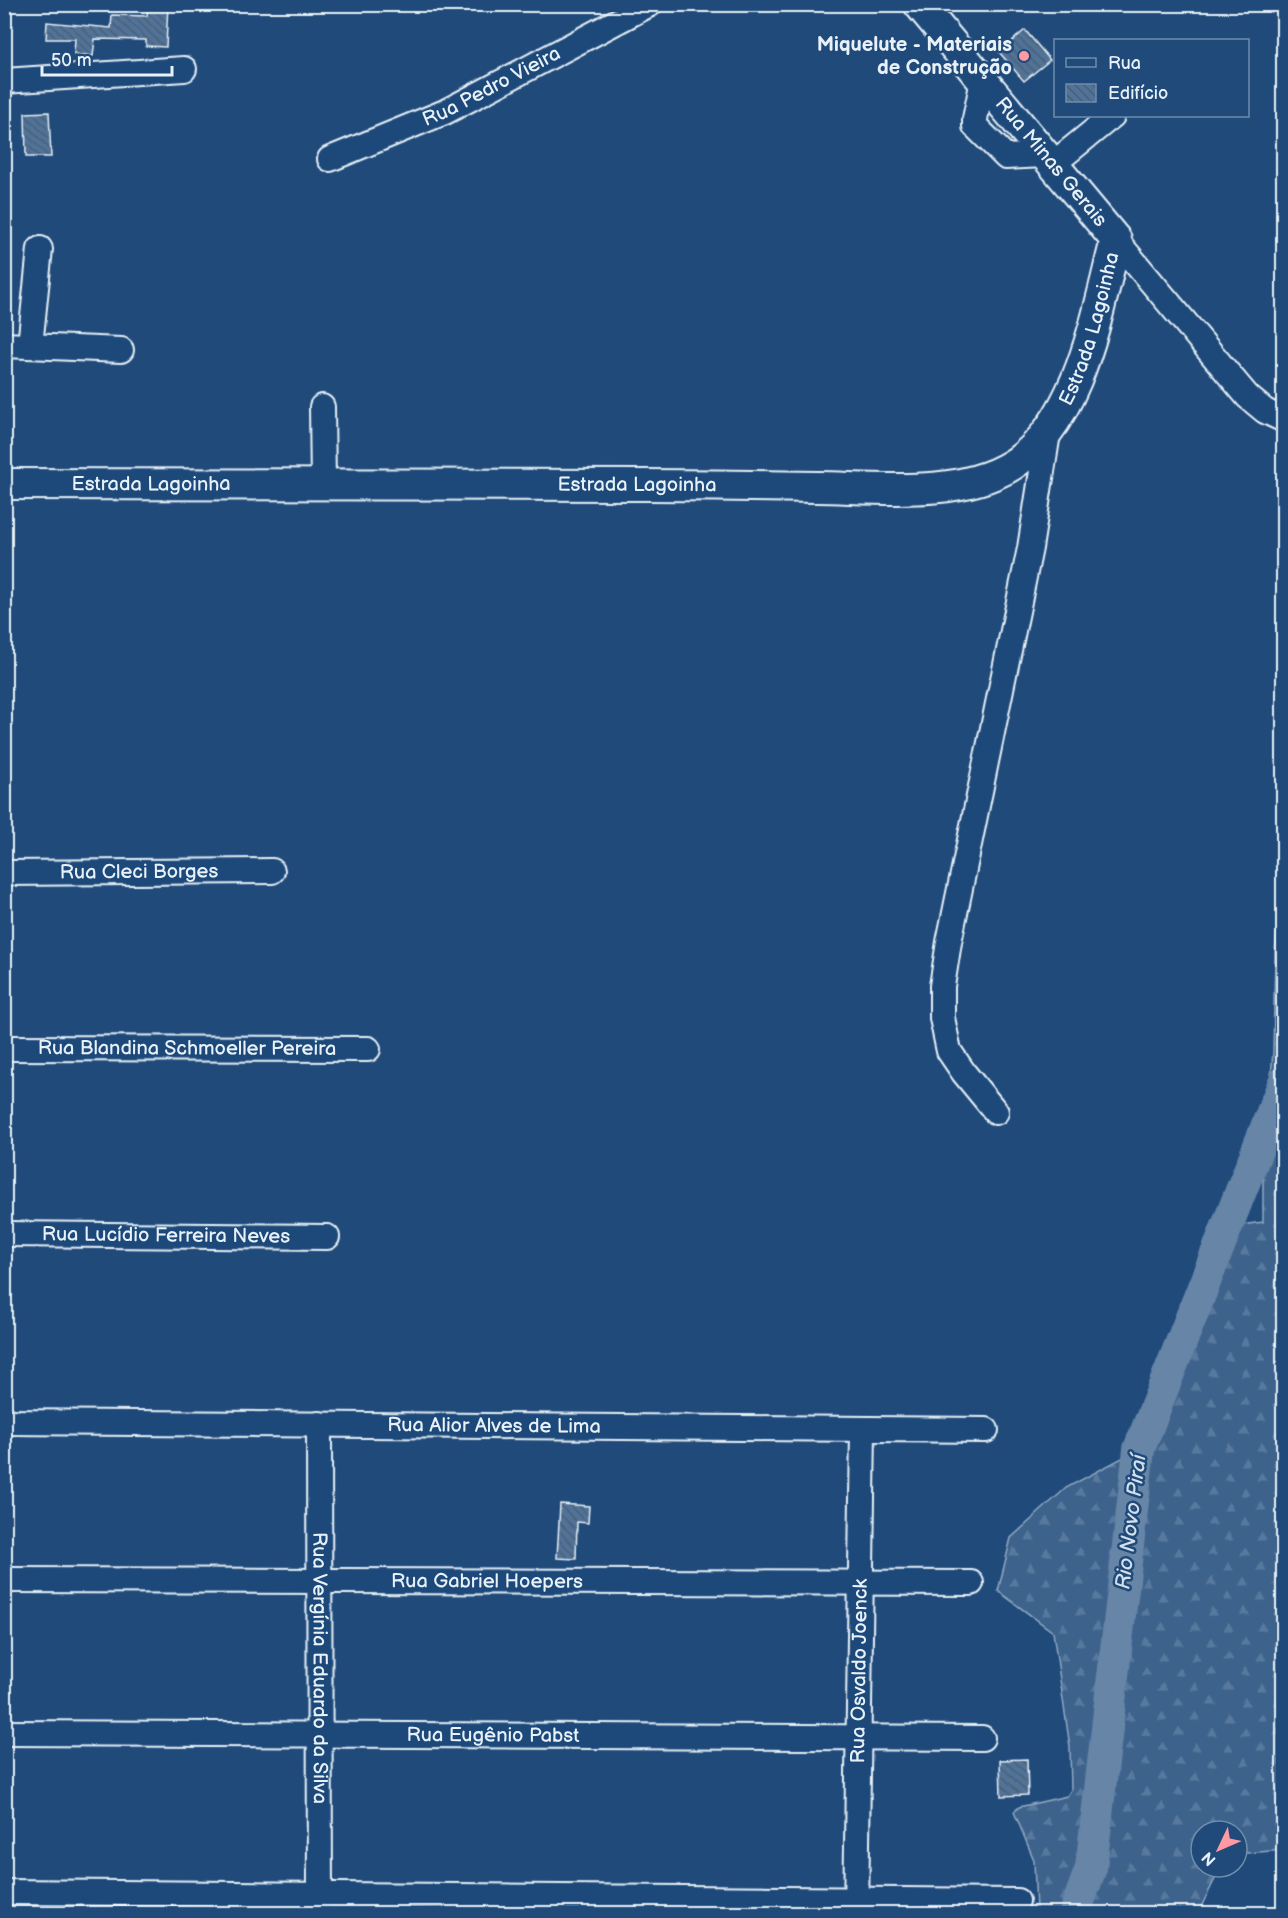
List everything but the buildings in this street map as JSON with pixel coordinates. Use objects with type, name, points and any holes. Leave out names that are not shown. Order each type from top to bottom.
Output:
[{"type":"main road","name":"Rua Minas Gerais","points":[[919,4],[1116,240]]},
{"type":"main road","name":"Estrada Lagoinha","points":[[4,484],[940,487],[986,478],[1012,465],[1048,433],[1070,395],[1090,339],[1116,240]]},
{"type":"street","name":"Rua Pedro Vieira","points":[[330,159],[445,112],[650,4]]},
{"type":"street","points":[[4,81],[184,69]]},
{"type":"street","points":[[1049,159],[1111,117]]},
{"type":"street","name":"Rua Minas Gerais","points":[[1116,240],[1248,397],[1265,411],[1284,420]]},
{"type":"street","points":[[30,346],[40,249]]},
{"type":"street","points":[[4,345],[121,350]]},
{"type":"street","points":[[322,407],[323,485]]},
{"type":"street","points":[[996,1112],[949,1051],[942,1018],[942,986],[949,942],[1030,548],[1048,433]]},
{"type":"street","name":"Rua Cleci Borges","points":[[4,873],[272,871]]},
{"type":"street","name":"Rua Blandina Schmoeller Pereira","points":[[4,1048],[369,1050]]},
{"type":"street","name":"Rua Lucídio Ferreira Neves","points":[[4,1234],[327,1237]]},
{"type":"street","name":"Rua Alior Alves de Lima","points":[[4,1422],[986,1430]]},
{"type":"street","name":"Rua Vergínia Eduardo da Silva","points":[[319,1424],[320,1904]]},
{"type":"street","name":"Rua Osvaldo Joenck","points":[[855,1907],[863,1429]]},
{"type":"street","name":"Rua Gabriel Hoepers","points":[[4,1580],[971,1583]]},
{"type":"street","name":"Rua Eugênio Pabst","points":[[4,1733],[982,1737]]},
{"type":"street","points":[[4,1892],[320,1904],[855,1907],[1017,1902]]},
{"type":"green space","points":[[1283,858],[1283,1850],[1249,1853],[1249,1819],[1189,1819],[1189,1879],[1215,1879],[1198,1913],[1058,1914],[1057,1911],[1036,1913],[1034,1860],[1014,1812],[1019,1807],[1067,1796],[1071,1790],[1070,1747],[1053,1632],[998,1591],[1011,1538],[1066,1488],[1139,1449],[1226,1227],[1263,1222],[1263,1175],[1273,1052],[1275,953]]},
{"type":"waterway","name":"Rio Novo Piraí","points":[[1076,1914],[1091,1868],[1139,1449],[1284,1082]]},
{"type":"place","name":"Miquelute - Materiais de Construção","points":[[1024,56]]}]
